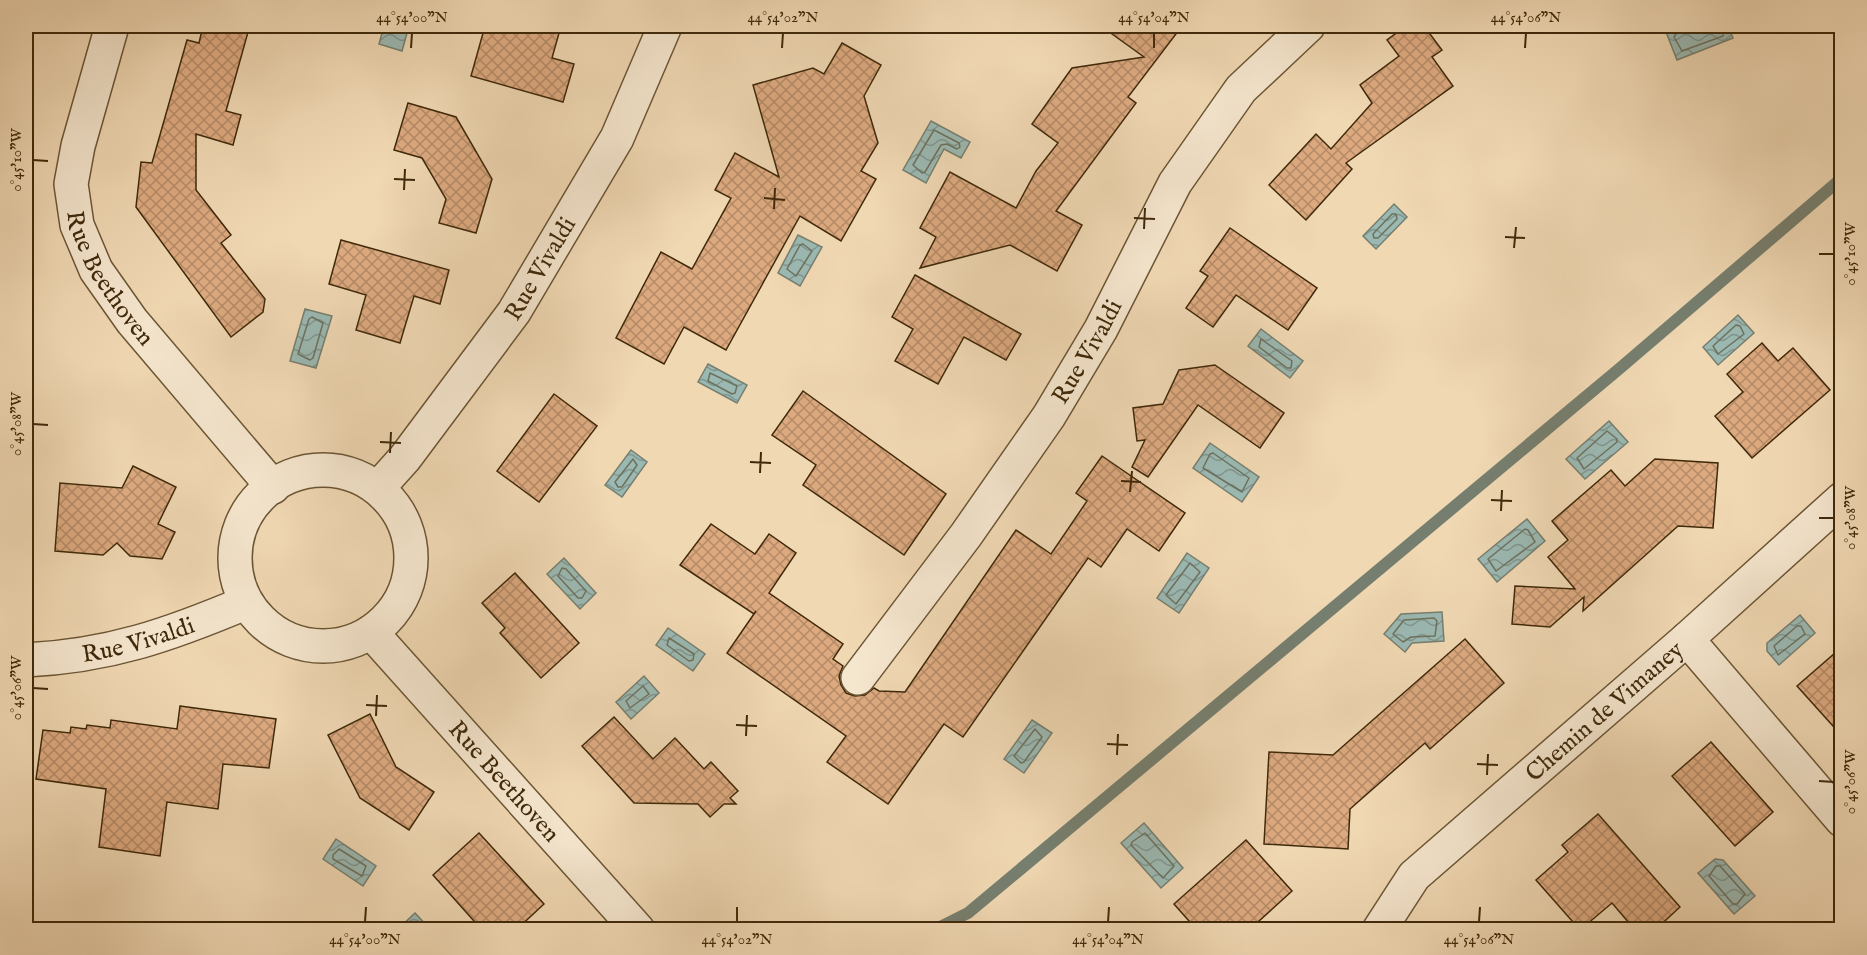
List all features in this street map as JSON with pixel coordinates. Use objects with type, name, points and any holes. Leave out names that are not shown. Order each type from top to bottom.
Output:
[{"type":"street","name":"Rue Beethoven","points":[[112,26],[76,155],[71,184],[77,225],[96,270],[132,321],[273,488]]},
{"type":"street","name":"Rue Vivaldi","points":[[378,488],[405,458],[514,312],[617,138],[665,26]]},
{"type":"street","name":"Rue Vivaldi","points":[[858,678],[966,535],[1049,416],[1101,329],[1175,183],[1241,89],[1308,26]]},
{"type":"street","points":[[322,469],[347,472],[378,488],[391,502],[406,527],[411,556],[407,586],[393,612],[371,632],[345,643],[316,645],[288,638],[263,622],[245,603],[237,575],[236,549],[240,531],[256,500],[298,473],[322,469]]},
{"type":"street","name":"Chemin de Vimaney","points":[[1379,930],[1414,876],[1687,639],[1842,500]]},
{"type":"street","name":"Rue Vivaldi","points":[[26,660],[97,654],[131,646],[177,631],[245,603]]},
{"type":"street","name":"Rue Beethoven","points":[[371,632],[638,930]]},
{"type":"street","points":[[1687,639],[1842,820]]},
{"type":"water","points":[[384,26],[409,26],[402,51],[379,44]]},
{"type":"water","points":[[1682,26],[1728,26],[1733,38],[1677,60],[1666,32]]},
{"type":"water","points":[[931,121],[970,142],[961,158],[944,149],[926,183],[903,170]]},
{"type":"water","points":[[1394,204],[1407,217],[1376,249],[1363,236]]},
{"type":"water","points":[[798,235],[822,247],[800,286],[778,273]]},
{"type":"water","points":[[305,309],[332,316],[316,368],[290,361]]},
{"type":"water","points":[[1738,315],[1754,333],[1718,365],[1703,347]]},
{"type":"water","points":[[1261,329],[1303,361],[1290,378],[1248,346]]},
{"type":"water","points":[[708,364],[747,385],[737,403],[698,382]]},
{"type":"water","points":[[1609,421],[1628,442],[1585,479],[1566,459]]},
{"type":"water","points":[[1210,443],[1259,477],[1242,502],[1193,468]]},
{"type":"water","points":[[631,450],[647,462],[622,497],[605,485]]},
{"type":"water","points":[[1527,519],[1545,541],[1497,582],[1478,559]]},
{"type":"water","points":[[1187,553],[1209,568],[1179,613],[1157,598]]},
{"type":"water","points":[[564,558],[596,593],[580,609],[547,574]]},
{"type":"water","points":[[1442,612],[1444,641],[1412,643],[1405,652],[1384,634],[1401,614]]},
{"type":"water","points":[[1800,615],[1815,633],[1779,665],[1767,651],[1767,643]]},
{"type":"water","points":[[668,628],[705,654],[693,671],[656,645]]},
{"type":"water","points":[[644,676],[659,693],[631,719],[616,702]]},
{"type":"water","points":[[1032,720],[1052,733],[1024,773],[1004,759]]},
{"type":"water","points":[[1144,823],[1183,868],[1161,888],[1121,843]]},
{"type":"water","points":[[336,839],[376,866],[363,886],[323,859]]},
{"type":"water","points":[[1715,859],[1723,860],[1755,896],[1734,914],[1698,873]]},
{"type":"water","points":[[415,913],[430,929],[398,929]]},
{"type":"building","points":[[203,26],[226,26],[248,32],[226,111],[241,115],[233,145],[196,134],[196,190],[231,235],[221,243],[265,299],[263,312],[231,337],[136,207],[141,162],[152,163],[187,40],[199,43]]},
{"type":"building","points":[[485,26],[561,26],[552,58],[574,64],[563,102],[471,76]]},
{"type":"building","points":[[1101,26],[1182,26],[1128,97],[1136,103],[1056,211],[1082,225],[1057,271],[1010,245],[920,268],[936,237],[920,228],[950,172],[1016,208],[1036,171],[1058,143],[1032,124],[1072,68],[1144,57]]},
{"type":"building","points":[[1406,26],[1424,26],[1442,50],[1432,57],[1453,86],[1346,163],[1352,169],[1306,220],[1269,185],[1316,134],[1331,149],[1372,103],[1360,85],[1399,56],[1387,40]]},
{"type":"building","points":[[842,43],[881,65],[864,96],[878,143],[861,171],[876,179],[841,241],[800,216],[726,350],[684,327],[664,364],[616,338],[661,252],[692,269],[731,198],[715,190],[735,153],[779,177],[753,85],[813,68],[824,74]]},
{"type":"building","points":[[408,103],[456,117],[492,179],[476,233],[439,223],[446,199],[422,158],[394,150]]},
{"type":"building","points":[[1230,228],[1317,288],[1288,330],[1236,295],[1213,327],[1186,308],[1208,276],[1200,271]]},
{"type":"building","points":[[341,240],[449,270],[440,304],[414,296],[400,343],[356,330],[366,295],[329,284]]},
{"type":"building","points":[[915,275],[1021,334],[1006,360],[964,337],[938,384],[895,361],[913,329],[892,317]]},
{"type":"building","points":[[1762,343],[1778,361],[1793,348],[1830,390],[1752,458],[1715,416],[1743,392],[1727,374]]},
{"type":"building","points":[[1215,365],[1284,413],[1260,448],[1198,405],[1148,477],[1132,467],[1145,440],[1137,441],[1133,408],[1163,404],[1179,370]]},
{"type":"building","points":[[803,391],[946,494],[904,555],[803,485],[816,465],[772,435]]},
{"type":"building","points":[[554,394],[597,426],[539,502],[497,471]]},
{"type":"building","points":[[1102,456],[1185,513],[1159,551],[1127,529],[1101,567],[1088,558],[963,737],[944,724],[888,804],[827,762],[846,736],[727,653],[754,614],[680,565],[711,524],[755,554],[769,534],[796,553],[769,593],[843,644],[833,659],[843,666],[839,676],[846,693],[855,696],[865,695],[874,688],[879,691],[905,692],[1016,530],[1051,554],[1087,501],[1076,493]]},
{"type":"building","points":[[1655,459],[1718,463],[1713,528],[1678,526],[1583,611],[1584,597],[1550,627],[1512,624],[1515,586],[1575,589],[1548,557],[1568,540],[1552,521],[1611,470],[1625,486]]},
{"type":"building","points":[[133,466],[176,487],[158,524],[175,532],[162,559],[130,556],[117,543],[103,555],[55,551],[60,483],[122,488]]},
{"type":"building","points":[[515,573],[579,643],[541,678],[500,633],[505,628],[482,603]]},
{"type":"building","points":[[1465,639],[1504,683],[1430,749],[1425,743],[1350,809],[1348,849],[1264,844],[1269,752],[1333,755]]},
{"type":"building","points":[[1842,647],[1842,736],[1797,686]]},
{"type":"building","points":[[180,706],[276,719],[269,768],[223,764],[218,809],[167,802],[160,856],[99,847],[106,789],[36,779],[43,730],[70,733],[71,727],[86,729],[87,725],[110,728],[111,720],[177,729]]},
{"type":"building","points":[[370,714],[396,767],[434,792],[409,830],[360,798],[328,735]]},
{"type":"building","points":[[614,717],[653,759],[675,738],[704,769],[711,762],[738,791],[730,798],[736,804],[724,804],[710,817],[698,804],[634,803],[582,746]]},
{"type":"building","points":[[1711,742],[1773,812],[1735,846],[1672,776]]},
{"type":"building","points":[[1598,814],[1680,907],[1655,930],[1635,930],[1612,903],[1580,930],[1536,880],[1568,852],[1562,845]]},
{"type":"building","points":[[479,833],[544,904],[516,930],[482,930],[433,875]]},
{"type":"building","points":[[1246,840],[1292,891],[1249,930],[1197,930],[1174,904]]},
{"type":"waterway","points":[[934,930],[968,913],[1619,369],[1842,178]]}]
